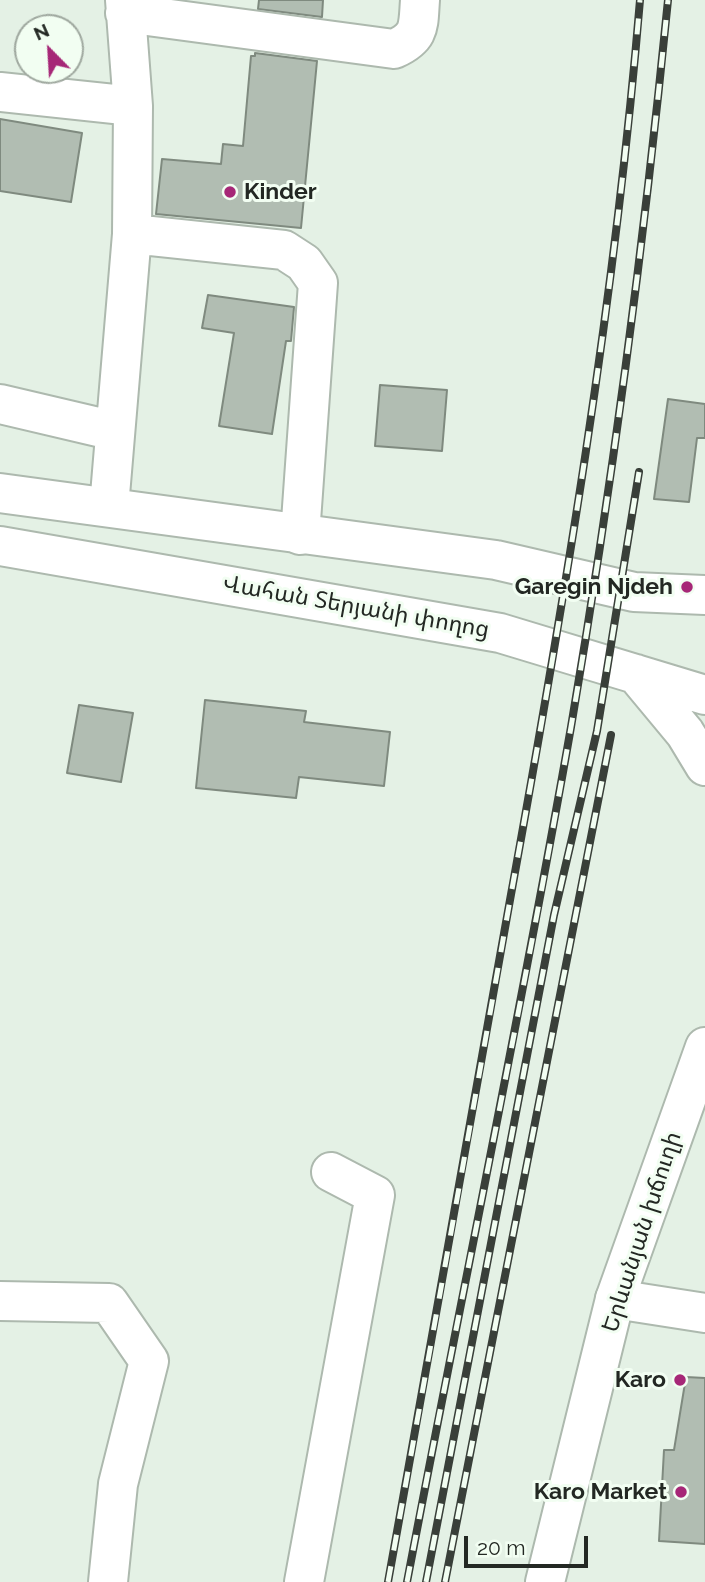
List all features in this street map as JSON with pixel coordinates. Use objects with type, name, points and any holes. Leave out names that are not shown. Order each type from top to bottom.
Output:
[{"type":"main road","points":[[109,507],[132,234],[133,106],[125,7],[394,48],[406,43],[418,30],[420,0]]},
{"type":"main road","points":[[0,92],[133,106]]},
{"type":"main road","points":[[132,234],[284,250],[304,263],[318,283],[300,535]]},
{"type":"main road","points":[[0,404],[115,431]]},
{"type":"main road","points":[[0,493],[496,560],[634,592],[705,595]]},
{"type":"main road","name":"Վահան Տերյանի փողոց","points":[[0,546],[500,633],[705,695]]},
{"type":"main road","points":[[636,674],[685,733],[705,766]]},
{"type":"main road","name":"Երևանյան խճուղի","points":[[545,1582],[615,1299],[705,1047]]},
{"type":"main road","points":[[304,1582],[375,1195],[331,1172]]},
{"type":"main road","points":[[615,1299],[705,1313]]},
{"type":"main road","points":[[0,1301],[109,1303],[149,1361],[118,1484],[108,1582]]},
{"type":"building","points":[[259,0],[323,0],[322,17],[258,9]]},
{"type":"building","points":[[255,53],[317,61],[301,228],[156,214],[162,159],[221,164],[223,144],[243,146],[251,56],[255,56]]},
{"type":"building","points":[[0,119],[82,133],[71,202],[0,191]]},
{"type":"building","points":[[208,295],[294,307],[291,341],[286,341],[272,434],[219,426],[234,333],[202,328]]},
{"type":"building","points":[[380,385],[447,390],[442,451],[375,446]]},
{"type":"building","points":[[668,399],[705,404],[705,438],[697,438],[689,502],[654,499]]},
{"type":"building","points":[[205,700],[306,711],[304,722],[390,732],[384,786],[299,777],[296,798],[196,788]]},
{"type":"building","points":[[79,705],[133,713],[121,782],[67,773]]},
{"type":"building","points":[[686,1377],[705,1378],[705,1544],[659,1541],[664,1450],[674,1450]]},
{"type":"railway","points":[[388,1582],[530,788],[586,452],[617,226],[640,0]]},
{"type":"railway","points":[[407,1582],[532,941],[586,637],[626,364],[668,0]]},
{"type":"railway","points":[[426,1582],[554,915],[597,731],[639,472]]},
{"type":"railway","points":[[445,1582],[611,735]]},
{"type":"place","name":"Kinder","points":[[230,192]]},
{"type":"place","name":"Garegin Njdeh","points":[[687,587]]},
{"type":"place","name":"Karo","points":[[680,1380]]},
{"type":"place","name":"Karo Market","points":[[681,1492]]}]
